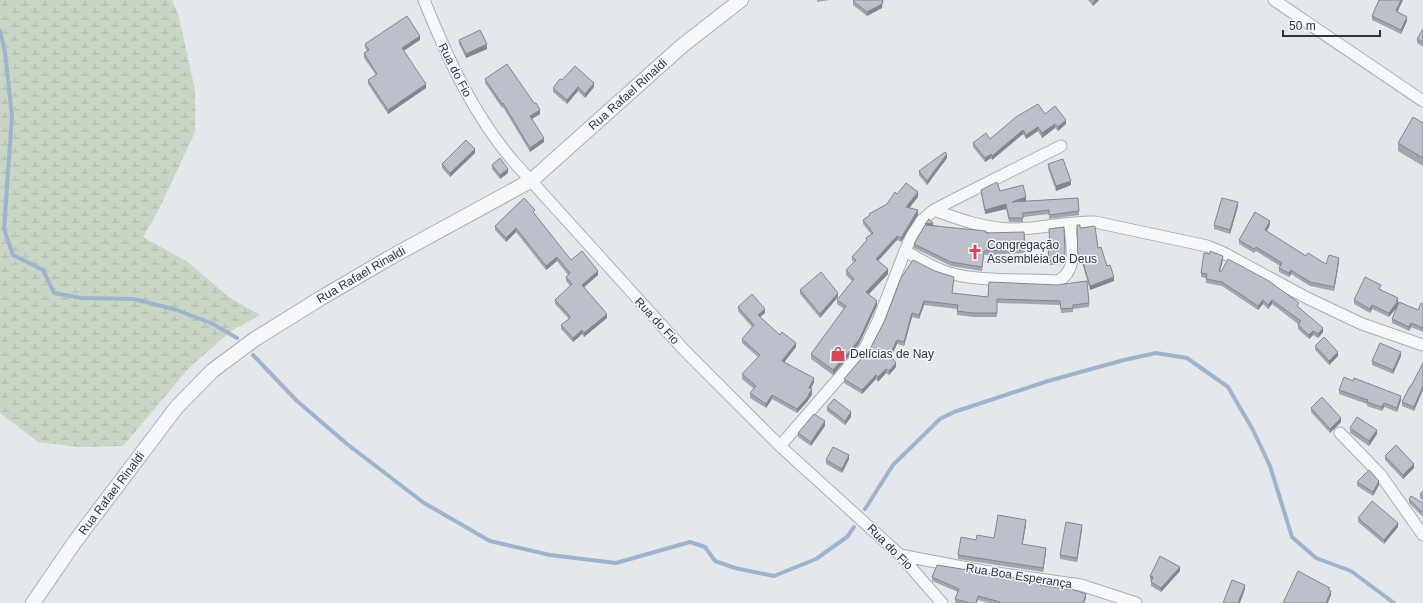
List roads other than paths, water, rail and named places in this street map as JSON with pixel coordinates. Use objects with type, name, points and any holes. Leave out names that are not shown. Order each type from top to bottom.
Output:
[{"type":"street","name":"Rua do Fio","points":[[424,0],[440,40],[471,102],[500,146],[532,180],[602,261],[686,352],[780,446],[900,555],[942,603]]},
{"type":"street","name":"Rua Rafael Rinaldi","points":[[33,603],[74,543],[176,408],[212,371],[255,339],[321,298],[391,257],[532,180],[682,45],[741,0]]},
{"type":"street","points":[[1274,0],[1423,101]]},
{"type":"street","points":[[780,446],[865,348],[878,321],[912,235],[922,220],[934,210],[1061,146]]},
{"type":"street","points":[[934,210],[990,228],[1011,229],[1095,222],[1207,246],[1237,258],[1307,298],[1362,324],[1423,345]]},
{"type":"street","points":[[905,251],[938,269],[950,273],[990,278],[1058,281],[1065,277],[1072,265],[1070,224]]},
{"type":"street","points":[[1340,433],[1380,474],[1423,535]]},
{"type":"street","name":"Rua Boa Esperança","points":[[900,555],[983,571],[1081,586],[1136,603]]},
{"type":"waterway","points":[[0,31],[5,52],[12,116],[4,229],[13,255],[43,270],[54,293],[81,298],[134,299],[177,310],[213,324],[237,338]]},
{"type":"waterway","points":[[865,509],[893,465],[940,419],[954,412],[1048,381],[1124,360],[1156,353],[1187,358],[1228,387],[1253,430],[1270,466],[1292,537],[1316,558],[1351,571],[1394,603]]},
{"type":"waterway","points":[[253,355],[297,401],[347,444],[424,503],[490,541],[550,555],[616,563],[690,542],[705,547],[715,561],[735,568],[774,576],[816,559],[847,537],[854,527]]},
{"type":"place","name":"Congregação Assembléia de Deus","points":[[975,252]]},
{"type":"place","name":"Delícias de Nay","points":[[838,354]]}]
